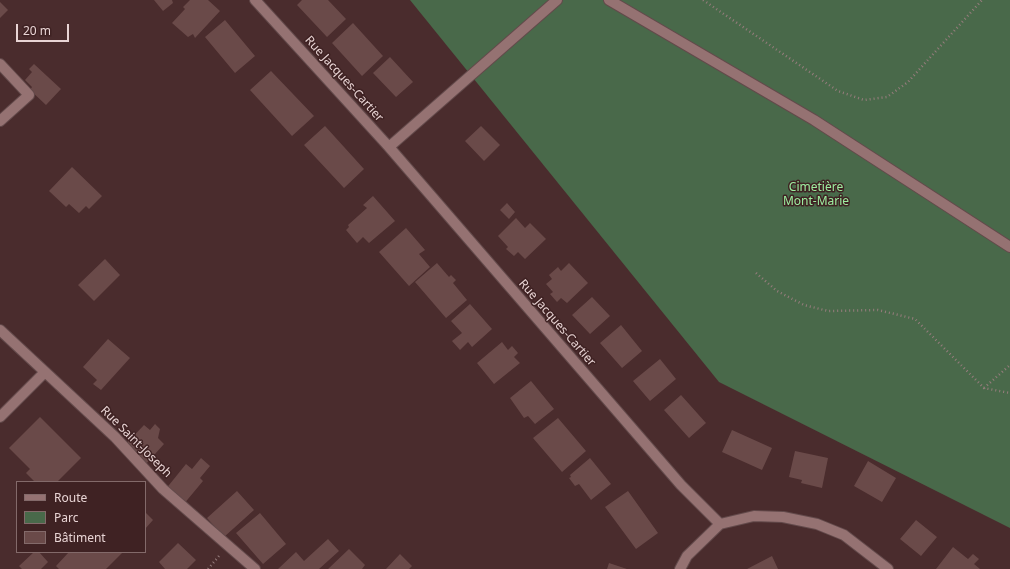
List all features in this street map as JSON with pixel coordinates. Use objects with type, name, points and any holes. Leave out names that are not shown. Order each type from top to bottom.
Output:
[{"type":"street","name":"Rue Jacques-Cartier","points":[[255,0],[389,147],[681,485],[720,524]]},
{"type":"street","points":[[389,147],[557,0]]},
{"type":"street","points":[[609,0],[814,120],[1010,248]]},
{"type":"street","points":[[0,64],[28,96],[0,121]]},
{"type":"street","name":"Rue Saint-Joseph","points":[[0,330],[115,437],[163,489],[255,569]]},
{"type":"street","points":[[0,417],[44,372]]},
{"type":"street","points":[[680,569],[687,556],[720,524],[754,516],[783,517],[817,524],[844,535],[888,569]]},
{"type":"path","points":[[703,0],[838,91],[864,100],[887,97],[908,82],[982,0]]},
{"type":"path","points":[[756,273],[777,291],[804,305],[828,311],[878,310],[915,319],[984,388],[1010,393]]},
{"type":"path","points":[[984,388],[1010,365]]},
{"type":"green space","name":"Cimetière Mont-Marie","points":[[410,0],[1010,0],[1010,528],[719,382]]},
{"type":"building","points":[[154,0],[172,0],[173,3],[163,11]]},
{"type":"building","points":[[190,0],[208,0],[220,11],[195,38],[193,34],[188,37],[172,23],[185,9],[183,7]]},
{"type":"building","points":[[302,0],[328,0],[346,19],[327,37],[297,5]]},
{"type":"building","points":[[0,2],[8,10],[0,18]]},
{"type":"building","points":[[225,20],[255,56],[235,73],[205,37]]},
{"type":"building","points":[[353,23],[383,56],[362,76],[332,43]]},
{"type":"building","points":[[390,57],[413,82],[396,97],[373,73]]},
{"type":"building","points":[[34,64],[61,89],[46,105],[30,90],[32,87],[25,80],[32,72],[29,69]]},
{"type":"building","points":[[271,71],[314,116],[292,136],[250,90]]},
{"type":"building","points":[[325,126],[364,169],[344,188],[304,145]]},
{"type":"building","points":[[481,126],[500,145],[484,161],[465,141]]},
{"type":"building","points":[[72,167],[102,196],[89,209],[86,206],[79,213],[69,204],[66,207],[49,191]]},
{"type":"building","points":[[373,196],[395,221],[369,243],[363,237],[357,243],[346,230],[349,227],[348,225],[367,208],[363,205]]},
{"type":"building","points":[[507,203],[515,212],[509,219],[500,210]]},
{"type":"building","points":[[516,218],[525,228],[530,223],[546,239],[525,259],[518,252],[514,256],[506,249],[508,247],[498,236]]},
{"type":"building","points":[[406,228],[425,250],[419,254],[430,267],[409,286],[379,252]]},
{"type":"building","points":[[105,259],[120,275],[94,301],[78,285]]},
{"type":"building","points":[[437,263],[449,277],[451,275],[456,280],[453,283],[467,300],[446,318],[415,282]]},
{"type":"building","points":[[569,263],[588,283],[567,303],[561,298],[557,302],[550,294],[553,292],[546,284],[552,279],[549,275],[558,267],[561,271]]},
{"type":"building","points":[[592,297],[610,316],[590,334],[572,315]]},
{"type":"building","points":[[470,304],[492,329],[472,347],[468,342],[460,350],[452,341],[462,333],[451,321]]},
{"type":"building","points":[[621,325],[642,351],[622,368],[600,343]]},
{"type":"building","points":[[108,339],[130,358],[101,390],[93,384],[97,380],[83,367]]},
{"type":"building","points":[[502,342],[508,350],[512,346],[518,353],[514,357],[520,363],[494,384],[477,363]]},
{"type":"building","points":[[660,359],[676,379],[650,401],[633,381]]},
{"type":"building","points":[[531,381],[554,409],[535,424],[528,416],[524,418],[510,398]]},
{"type":"building","points":[[681,395],[706,423],[689,438],[664,410]]},
{"type":"building","points":[[40,417],[81,458],[58,481],[34,481],[26,473],[30,469],[9,448]]},
{"type":"building","points":[[558,418],[586,451],[562,472],[533,438]]},
{"type":"building","points":[[155,424],[160,429],[158,438],[164,444],[146,464],[125,445],[144,425],[150,430]]},
{"type":"building","points":[[732,430],[772,448],[762,470],[722,452]]},
{"type":"building","points":[[795,451],[828,458],[822,488],[801,483],[802,480],[789,477]]},
{"type":"building","points":[[201,458],[210,466],[200,478],[203,481],[183,505],[165,490],[186,464],[192,469]]},
{"type":"building","points":[[590,458],[611,484],[591,500],[579,484],[575,486],[569,478],[571,477],[570,475]]},
{"type":"building","points":[[868,461],[896,478],[882,502],[854,486]]},
{"type":"building","points":[[237,491],[254,510],[224,537],[207,518]]},
{"type":"building","points":[[628,491],[658,533],[636,549],[605,507]]},
{"type":"building","points":[[146,513],[153,520],[146,528]]},
{"type":"building","points":[[260,513],[286,544],[263,564],[236,533]]},
{"type":"building","points":[[916,520],[937,537],[921,556],[900,539]]},
{"type":"building","points":[[328,539],[339,551],[319,569],[278,569],[296,552],[304,561]]},
{"type":"building","points":[[178,543],[196,560],[187,569],[165,569],[159,562]]},
{"type":"building","points":[[953,547],[968,559],[973,554],[979,559],[974,564],[980,569],[936,569]]},
{"type":"building","points":[[349,549],[365,565],[362,569],[328,569]]},
{"type":"building","points":[[33,553],[40,553],[48,562],[41,569],[22,569],[19,566]]},
{"type":"building","points":[[68,553],[122,553],[106,569],[59,569],[56,566]]},
{"type":"building","points":[[400,554],[412,566],[409,569],[386,569]]},
{"type":"building","points":[[772,556],[778,569],[747,569]]},
{"type":"building","points":[[609,563],[627,569],[607,569]]}]
